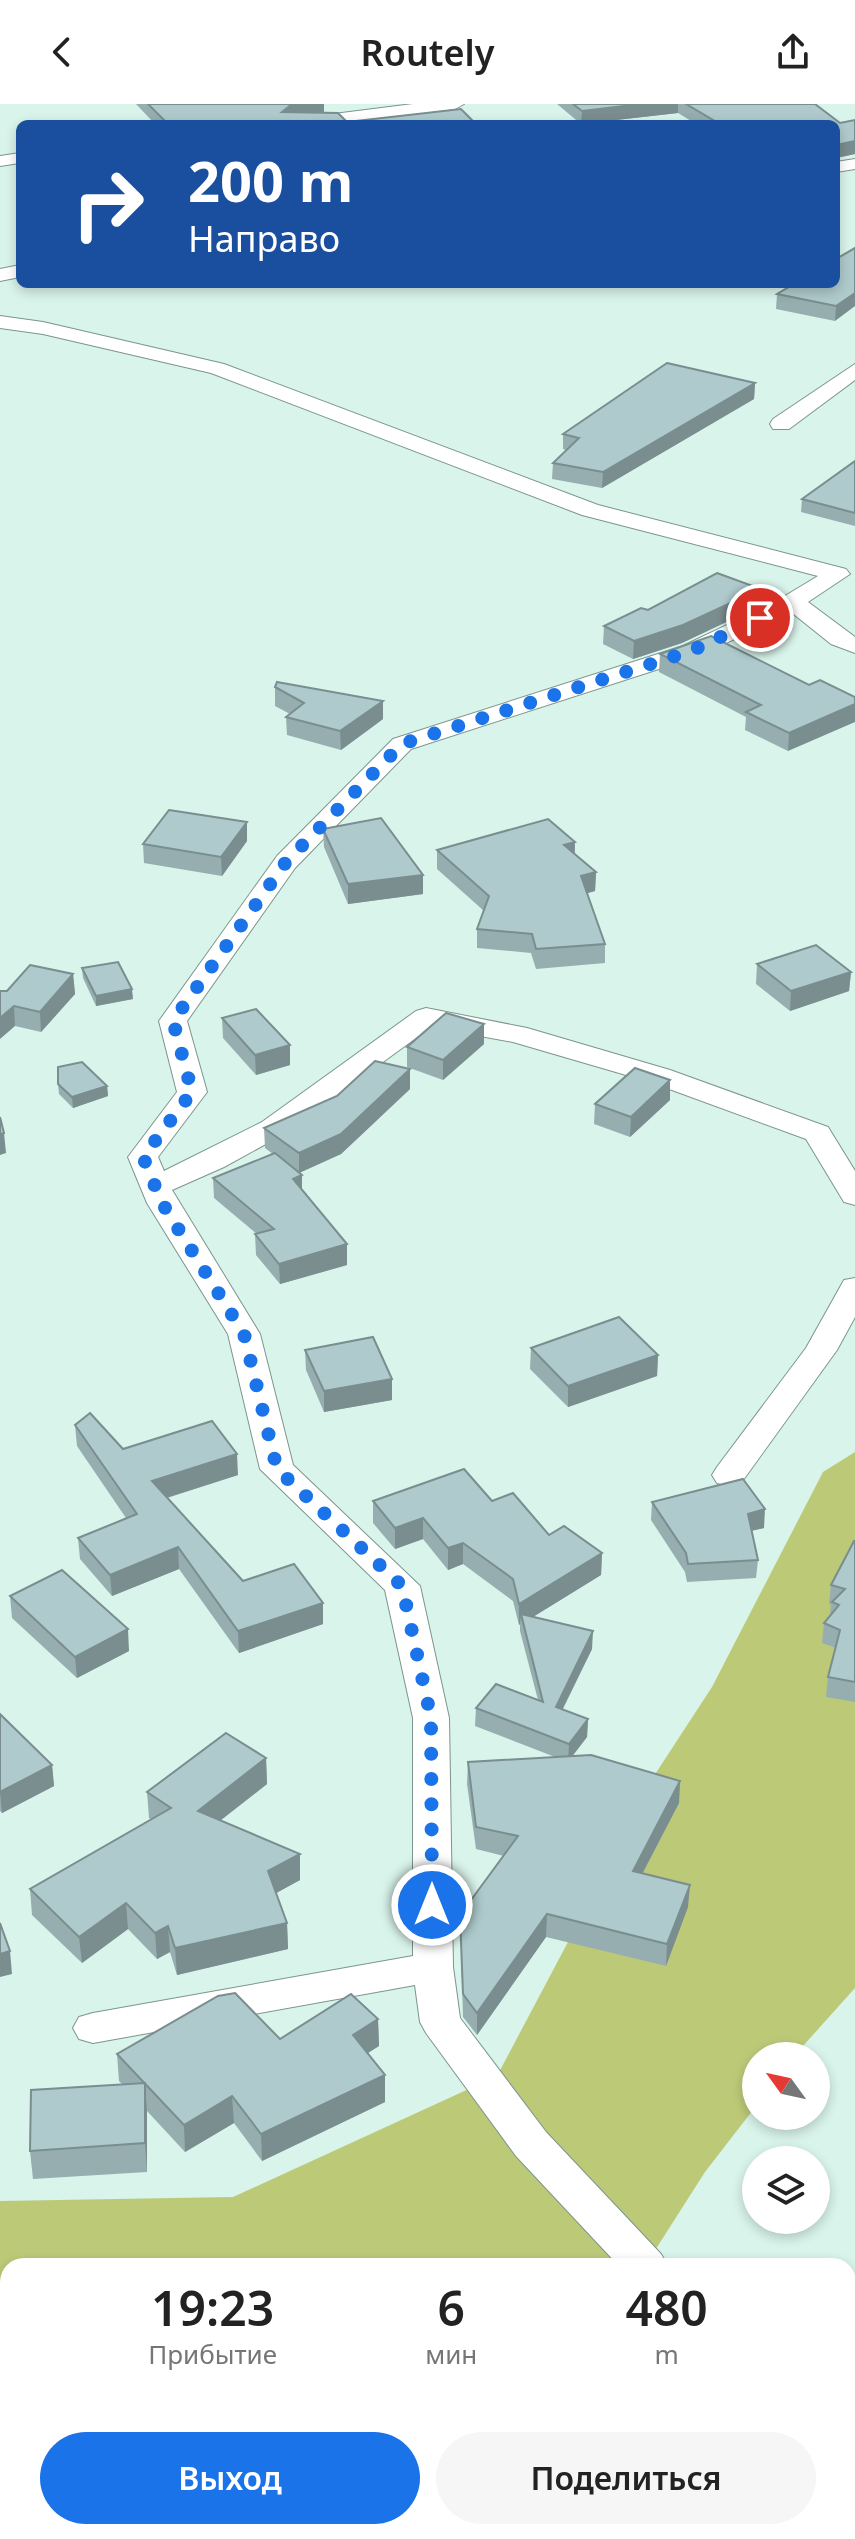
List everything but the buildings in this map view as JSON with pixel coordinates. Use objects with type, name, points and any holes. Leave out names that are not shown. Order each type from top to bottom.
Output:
[{"type":"street","points":[[326,120],[455,104]]},
{"type":"street","points":[[0,322],[43,328],[217,368],[590,510],[846,566]]},
{"type":"street","points":[[781,424],[855,370]]},
{"type":"street","points":[[638,2258],[531,2144],[440,2022],[433,1967],[431,1718],[402,1586],[277,1469],[244,1334],[154,1186],[143,1157],[192,1092],[173,1021],[286,862],[402,744],[691,651],[792,601],[846,566]]},
{"type":"street","points":[[792,601],[839,639],[855,646]]},
{"type":"street","points":[[154,1186],[213,1161],[273,1128],[426,1017],[517,1034],[660,1076],[817,1133],[855,1196]]},
{"type":"street","points":[[729,1475],[821,1350],[855,1287]]},
{"type":"street","points":[[93,2028],[433,1967]]},
{"type":"green space","points":[[855,1452],[855,1988],[807,2042],[742,2042],[742,2124],[705,2172],[650,2258],[0,2258],[0,2201],[233,2197],[497,2076],[568,1942],[607,1848],[712,1687],[823,1472]]},
{"type":"route","points":[[432,1905],[431,1718],[402,1586],[277,1469],[244,1334],[162,1203],[143,1157],[192,1092],[173,1021],[286,862],[402,744],[691,651],[760,618]]}]
